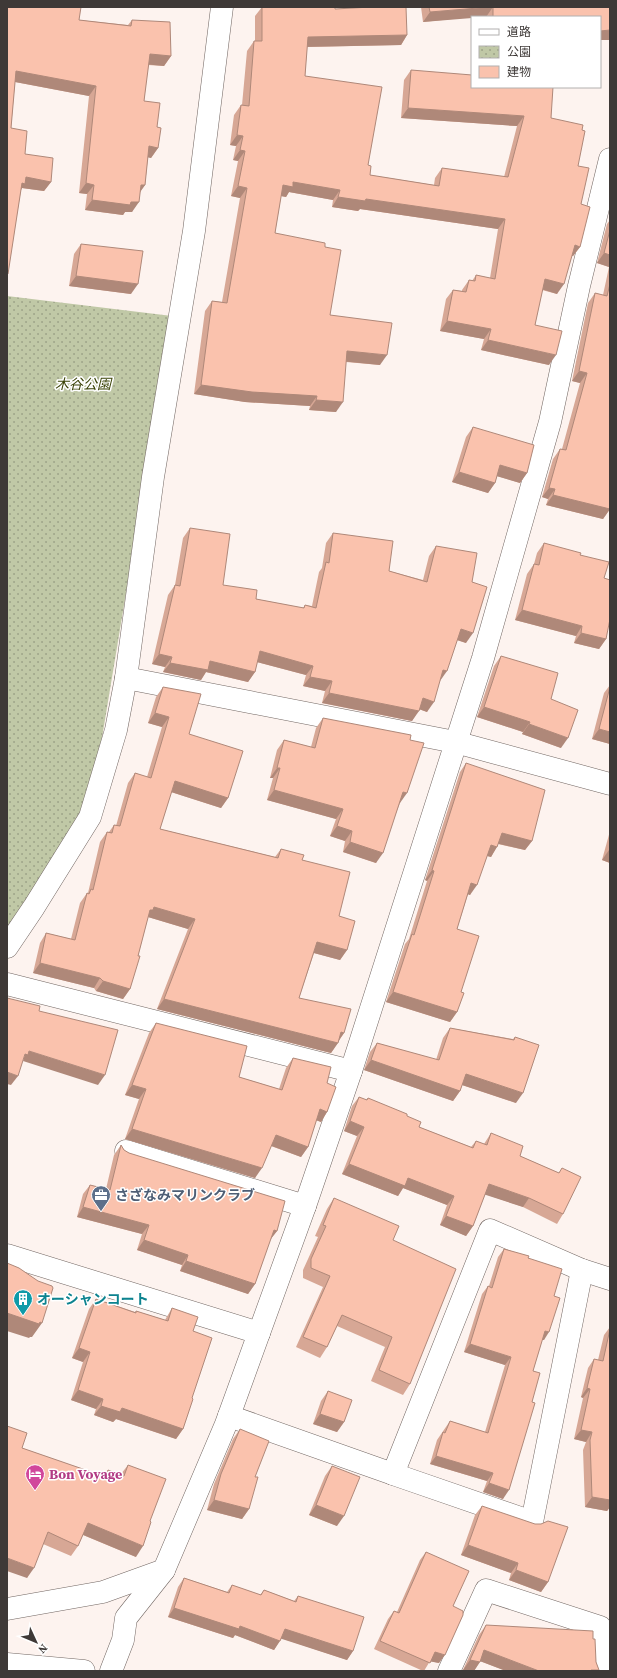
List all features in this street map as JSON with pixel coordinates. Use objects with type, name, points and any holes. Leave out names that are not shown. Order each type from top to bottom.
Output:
[{"type":"street","points":[[7,947],[34,907],[90,817],[116,730],[126,678],[153,477],[194,231],[222,7]]},
{"type":"street","points":[[111,1671],[123,1640],[126,1618],[164,1570],[229,1416],[306,1206],[351,1071],[483,658],[550,422],[579,286],[610,159]]},
{"type":"street","points":[[126,678],[455,742],[610,784]]},
{"type":"street","points":[[7,984],[351,1071]]},
{"type":"street","points":[[126,1151],[306,1206]]},
{"type":"street","points":[[393,1474],[490,1230],[582,1270],[610,1279]]},
{"type":"street","points":[[7,1255],[259,1333]]},
{"type":"street","points":[[229,1416],[532,1522],[582,1270]]},
{"type":"street","points":[[7,1608],[103,1592],[164,1570]]},
{"type":"street","points":[[449,1671],[486,1590],[600,1627],[601,1671]]},
{"type":"street","points":[[103,1592],[126,1618]]},
{"type":"street","points":[[7,1664],[84,1671]]},
{"type":"green space","name":"木谷公園","points":[[7,296],[172,316],[91,804],[7,929]]},
{"type":"building","points":[[7,7],[81,7],[79,20],[131,26],[132,20],[170,22],[171,56],[150,54],[144,101],[160,103],[157,127],[161,128],[158,148],[149,146],[145,185],[141,185],[139,202],[131,202],[130,205],[92,200],[94,185],[86,183],[96,86],[16,71],[11,128],[27,131],[25,154],[53,158],[51,182],[26,177],[25,184],[22,183],[8,274],[7,274]]},
{"type":"building","points":[[262,7],[335,7],[335,9],[406,7],[407,35],[308,37],[305,76],[382,87],[368,165],[371,166],[370,175],[439,186],[442,168],[508,177],[524,116],[408,108],[411,70],[471,75],[471,88],[553,88],[551,118],[583,125],[582,130],[585,131],[578,166],[589,168],[581,204],[590,207],[580,247],[575,245],[564,284],[545,279],[535,325],[562,331],[556,355],[488,340],[491,329],[447,321],[453,290],[466,292],[469,280],[475,281],[476,275],[495,279],[505,219],[366,199],[365,201],[338,197],[340,190],[293,182],[293,187],[283,185],[275,233],[325,243],[325,247],[341,250],[330,315],[392,323],[387,355],[347,351],[343,402],[316,400],[317,396],[252,392],[201,385],[212,301],[227,303],[247,188],[238,186],[245,151],[240,150],[243,136],[237,135],[241,105],[249,106],[254,41],[262,41]]},
{"type":"building","points":[[429,7],[490,7],[430,12]]},
{"type":"building","points":[[493,7],[610,7],[610,30],[601,31],[601,16],[493,16]]},
{"type":"building","points":[[610,230],[610,255],[604,253]]},
{"type":"building","points":[[81,244],[143,251],[138,284],[76,276]]},
{"type":"building","points":[[610,284],[610,509],[553,495],[555,489],[549,488],[560,449],[566,450],[587,373],[579,371],[595,293],[607,296]]},
{"type":"building","points":[[473,427],[534,445],[527,473],[500,465],[495,483],[459,472]]},
{"type":"building","points":[[190,528],[230,534],[223,585],[257,590],[256,599],[304,608],[305,605],[316,608],[326,562],[329,563],[333,533],[393,541],[389,571],[427,582],[436,546],[477,553],[472,582],[487,587],[473,633],[461,629],[447,671],[443,670],[434,702],[423,698],[419,711],[329,693],[332,681],[310,677],[313,666],[260,651],[255,672],[210,661],[208,670],[170,663],[172,657],[159,654],[175,585],[180,586]]},
{"type":"building","points":[[544,543],[581,553],[580,555],[609,562],[604,578],[610,580],[610,619],[606,639],[581,633],[582,626],[522,610],[534,564],[539,565]]},
{"type":"building","points":[[501,656],[558,673],[551,699],[578,710],[568,738],[529,724],[530,722],[484,707]]},
{"type":"building","points":[[163,687],[201,694],[189,734],[243,751],[228,798],[175,781],[160,829],[278,858],[281,849],[304,855],[302,860],[350,872],[339,916],[355,921],[347,950],[317,942],[299,998],[351,1009],[344,1033],[341,1032],[338,1043],[164,999],[195,919],[154,907],[153,910],[150,910],[138,956],[140,956],[130,989],[103,981],[100,978],[40,963],[46,933],[75,940],[87,893],[89,894],[91,889],[93,890],[107,832],[112,833],[114,825],[120,826],[135,773],[151,778],[169,717],[155,713]]},
{"type":"building","points":[[610,687],[610,732],[599,729]]},
{"type":"building","points":[[323,718],[411,735],[410,740],[424,743],[407,793],[403,792],[383,853],[350,842],[352,831],[337,826],[343,809],[274,790],[280,768],[277,768],[284,740],[315,748]]},
{"type":"building","points":[[466,763],[545,790],[532,841],[502,833],[497,847],[491,845],[477,885],[471,883],[457,929],[479,936],[461,992],[464,993],[457,1012],[393,992],[412,934],[414,935],[434,871],[432,870]]},
{"type":"building","points":[[7,998],[40,1006],[39,1011],[118,1030],[105,1075],[29,1051],[28,1055],[25,1054],[18,1076],[7,1072]]},
{"type":"building","points":[[156,1023],[247,1046],[239,1077],[282,1090],[293,1058],[331,1067],[327,1083],[336,1087],[327,1112],[320,1109],[308,1147],[276,1135],[262,1168],[132,1129],[146,1089],[132,1085]]},
{"type":"building","points":[[450,1028],[514,1040],[515,1037],[539,1045],[523,1093],[466,1074],[460,1091],[371,1060],[377,1043],[439,1060]]},
{"type":"building","points":[[359,1097],[367,1100],[368,1098],[407,1114],[407,1116],[421,1122],[419,1127],[473,1148],[476,1141],[487,1145],[491,1133],[523,1146],[520,1156],[559,1173],[562,1168],[581,1177],[563,1214],[529,1198],[489,1184],[473,1226],[446,1216],[454,1196],[408,1178],[405,1186],[349,1164],[364,1127],[350,1121]]},
{"type":"building","points":[[121,1145],[124,1150],[129,1153],[285,1201],[277,1231],[274,1230],[255,1284],[186,1261],[188,1255],[144,1240],[149,1225],[83,1207],[90,1185],[110,1190]]},
{"type":"building","points":[[334,1198],[399,1226],[393,1240],[456,1269],[410,1384],[379,1370],[392,1337],[342,1315],[327,1347],[303,1337],[330,1276],[311,1268],[311,1259],[326,1226],[323,1225]]},
{"type":"building","points":[[504,1249],[529,1256],[528,1258],[562,1269],[554,1296],[560,1298],[549,1332],[545,1331],[533,1371],[540,1373],[532,1402],[535,1403],[509,1490],[489,1483],[493,1473],[436,1456],[443,1432],[445,1433],[450,1421],[488,1433],[511,1357],[470,1344],[488,1286],[492,1288]]},
{"type":"building","points":[[7,1263],[19,1268],[38,1281],[52,1286],[53,1288],[42,1323],[40,1322],[39,1324],[7,1313]]},
{"type":"building","points":[[96,1299],[136,1313],[136,1311],[168,1321],[172,1308],[198,1317],[193,1331],[212,1338],[183,1429],[122,1408],[120,1412],[101,1406],[103,1399],[78,1390],[90,1352],[79,1348]]},
{"type":"building","points":[[610,1329],[610,1500],[592,1497],[590,1440],[592,1432],[581,1430],[590,1389],[587,1388],[594,1359],[603,1361]]},
{"type":"building","points":[[328,1391],[352,1400],[344,1422],[320,1414]]},
{"type":"building","points":[[7,1426],[27,1433],[22,1448],[106,1477],[108,1470],[124,1476],[128,1465],[166,1479],[150,1521],[151,1522],[143,1546],[88,1523],[78,1546],[48,1532],[34,1568],[7,1558]]},
{"type":"building","points":[[240,1429],[269,1441],[255,1477],[258,1477],[249,1509],[214,1500],[221,1474]]},
{"type":"building","points":[[332,1466],[360,1477],[344,1516],[316,1505]]},
{"type":"building","points":[[482,1506],[535,1524],[541,1524],[548,1521],[568,1527],[548,1582],[516,1570],[518,1563],[468,1545]]},
{"type":"building","points":[[426,1552],[469,1571],[453,1606],[463,1611],[463,1615],[445,1655],[435,1652],[430,1663],[380,1641],[394,1611],[399,1613]]},
{"type":"building","points":[[184,1578],[229,1593],[232,1585],[261,1595],[264,1590],[296,1602],[298,1596],[364,1617],[353,1651],[285,1629],[280,1641],[240,1626],[239,1629],[174,1608]]},
{"type":"building","points":[[486,1625],[593,1631],[593,1639],[595,1639],[596,1662],[599,1670],[539,1671],[484,1650],[480,1662],[470,1660]]},
{"type":"place","name":"さざなみマリンクラブ","points":[[101,1212]]},
{"type":"place","name":"オーシャンコート","points":[[23,1316]]},
{"type":"place","name":"Bon Voyage","points":[[35,1491]]}]
